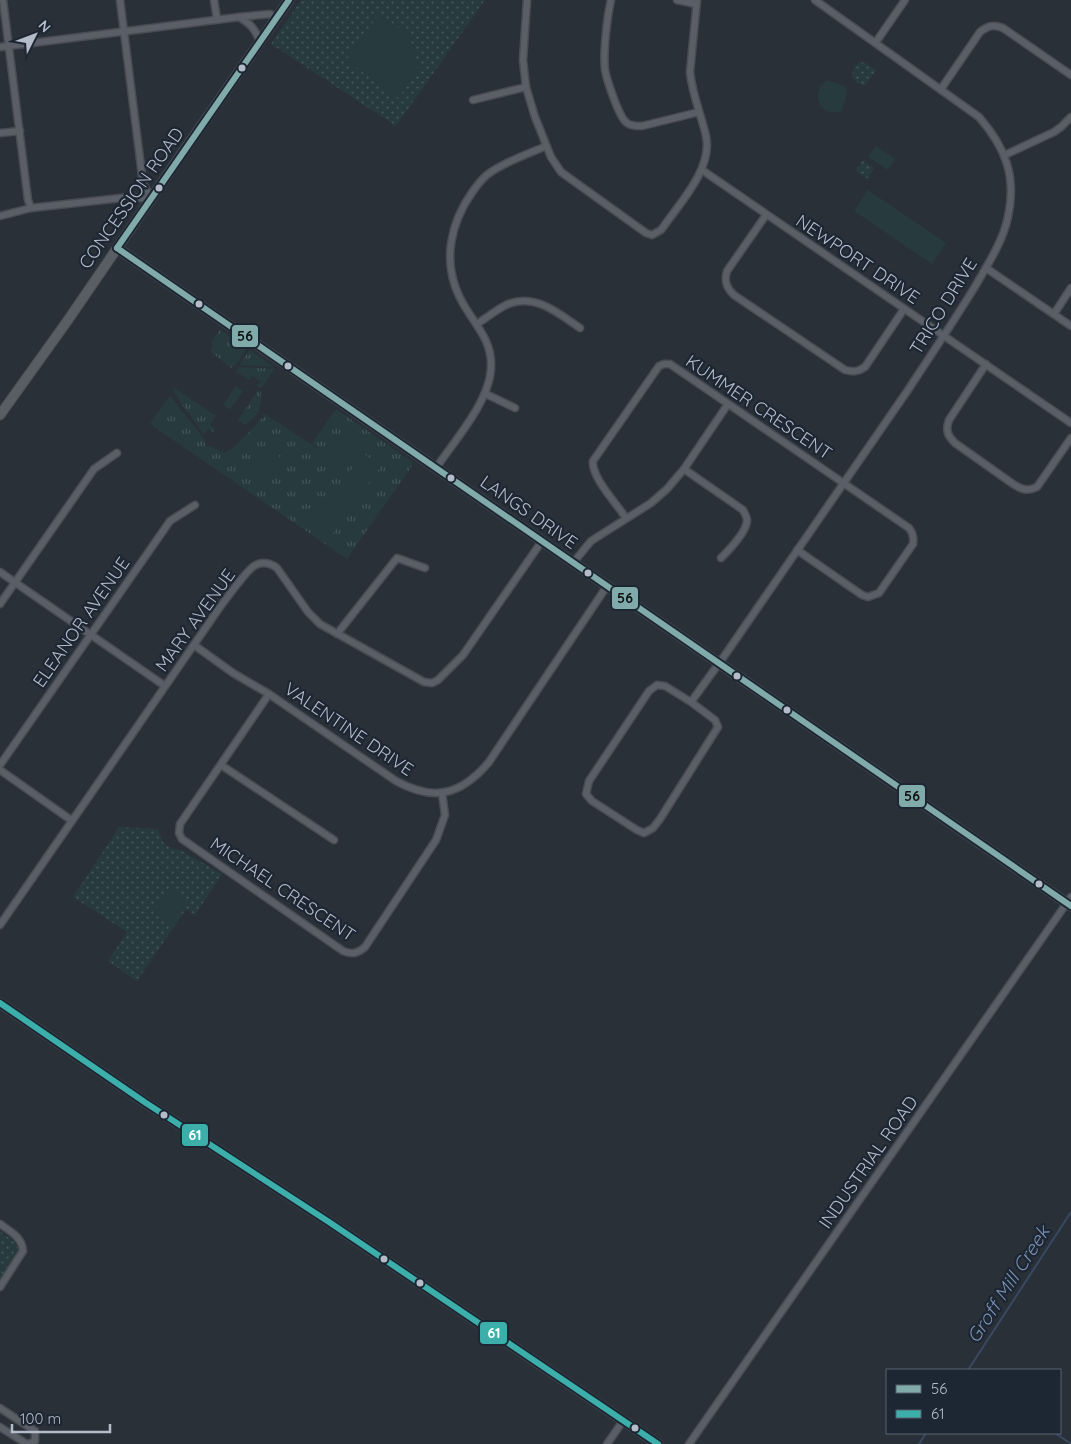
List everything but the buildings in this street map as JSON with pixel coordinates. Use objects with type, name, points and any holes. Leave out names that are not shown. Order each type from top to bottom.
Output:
[{"type":"main road","name":"CONCESSION ROAD","points":[[0,415],[68,320],[289,0]]},
{"type":"main road","name":"LANGS DRIVE","points":[[117,248],[573,563],[1070,902]]},
{"type":"main road","points":[[0,1003],[146,1103],[337,1228],[658,1444]]},
{"type":"street","points":[[3,0],[31,208]]},
{"type":"street","points":[[120,0],[143,184],[151,199]]},
{"type":"street","points":[[214,0],[216,19]]},
{"type":"street","points":[[527,0],[523,60],[526,87],[554,164],[561,172],[614,212],[646,234],[652,235],[661,230],[702,170],[707,148],[706,136],[690,72],[696,2],[677,0]]},
{"type":"street","points":[[611,0],[605,50],[605,70],[620,115],[625,123],[642,126],[699,112]]},
{"type":"street","name":"TRICO DRIVE","points":[[691,702],[945,336],[986,268],[1005,228],[1010,208],[1010,172],[1005,155],[993,134],[979,117],[941,88],[815,0]]},
{"type":"street","points":[[876,42],[905,0]]},
{"type":"street","points":[[0,47],[216,19],[270,14],[276,18]]},
{"type":"street","points":[[239,17],[254,28],[260,42]]},
{"type":"street","points":[[941,88],[980,32],[988,26],[996,25],[1071,75]]},
{"type":"street","points":[[473,100],[526,87]]},
{"type":"street","points":[[1005,155],[1054,132],[1071,116]]},
{"type":"street","points":[[0,133],[20,131]]},
{"type":"street","points":[[436,468],[486,394],[490,374],[490,354],[487,342],[459,295],[451,265],[452,242],[458,216],[473,191],[490,172],[546,146]]},
{"type":"street","name":"NEWPORT DRIVE","points":[[702,170],[1071,423]]},
{"type":"street","points":[[0,216],[31,208],[130,197],[151,199]]},
{"type":"street","points":[[766,214],[727,271],[726,286],[734,295],[845,370],[852,372],[859,371],[865,367],[904,309]]},
{"type":"street","points":[[986,268],[1071,326]]},
{"type":"street","points":[[1054,314],[1071,288]]},
{"type":"street","points":[[477,324],[506,305],[522,300],[539,303],[580,328]]},
{"type":"street","name":"KUMMER CRESCENT","points":[[626,518],[596,476],[593,461],[659,366],[667,364],[673,366],[844,483],[909,528],[913,533],[913,544],[879,593],[868,596],[862,595],[797,550]]},
{"type":"street","points":[[986,364],[948,420],[946,428],[949,437],[955,444],[1012,484],[1022,490],[1031,491],[1037,487],[1071,438]]},
{"type":"street","points":[[486,394],[515,408]]},
{"type":"street","points":[[573,563],[590,541],[659,497],[684,469],[728,404]]},
{"type":"street","points":[[0,604],[94,469],[116,453]]},
{"type":"street","points":[[684,469],[743,510],[747,518],[746,526],[731,549],[721,558]]},
{"type":"street","name":"ELEANOR AVENUE","points":[[0,765],[170,521],[195,505]]},
{"type":"street","name":"MARY AVENUE","points":[[0,925],[220,607],[254,566],[263,563],[272,564],[277,568],[308,612],[320,624],[424,682],[432,683],[438,680],[463,655],[542,541]]},
{"type":"street","points":[[337,634],[397,558],[425,568]]},
{"type":"street","points":[[0,572],[165,686]]},
{"type":"street","name":"VALENTINE DRIVE","points":[[194,645],[396,781],[417,791],[442,793],[468,783],[489,762],[607,586]]},
{"type":"street","points":[[656,685],[665,686],[691,702],[715,720],[718,727],[653,828],[644,833],[637,830],[592,801],[586,794],[589,781],[649,691],[656,685]]},
{"type":"street","name":"MICHAEL CRESCENT","points":[[269,694],[180,824],[179,833],[182,839],[348,953],[355,953],[365,947],[436,840],[445,815],[442,793]]},
{"type":"street","points":[[221,764],[334,840]]},
{"type":"street","points":[[0,770],[72,820]]},
{"type":"street","name":"INDUSTRIAL ROAD","points":[[689,1444],[1070,902]]},
{"type":"street","points":[[0,1224],[18,1237],[23,1246],[23,1251],[0,1287]]},
{"type":"street","points":[[0,1408],[35,1431],[35,1441],[28,1444],[0,1427]]},
{"type":"street","points":[[607,1444],[623,1421]]},
{"type":"green space","points":[[301,0],[485,0],[396,126],[271,44]]},
{"type":"green space","points":[[379,14],[409,35],[419,70],[398,98],[346,60]]},
{"type":"green space","points":[[860,62],[866,63],[876,70],[865,86],[856,82],[852,76],[854,67]]},
{"type":"green space","points":[[828,80],[846,87],[847,93],[842,111],[828,111],[819,103],[819,91]]},
{"type":"green space","points":[[876,146],[895,159],[888,170],[868,157]]},
{"type":"green space","points":[[863,160],[874,168],[867,179],[856,171]]},
{"type":"green space","points":[[868,190],[946,243],[932,264],[854,211]]},
{"type":"green space","points":[[220,330],[247,348],[235,366],[231,368],[210,351],[212,341]]},
{"type":"green space","points":[[250,350],[274,367],[239,365]]},
{"type":"green space","points":[[239,367],[274,370],[260,388],[257,386],[260,381],[252,376],[249,380],[236,371]]},
{"type":"green space","points":[[172,386],[216,416],[210,425],[215,429],[213,432],[208,429],[203,433],[180,402]]},
{"type":"green space","points":[[236,386],[243,391],[230,410],[223,405]]},
{"type":"green space","points":[[258,390],[261,392],[260,407],[256,415],[245,425],[238,420]]},
{"type":"green space","points":[[170,396],[205,440],[205,446],[213,447],[224,453],[239,442],[265,414],[317,448],[312,443],[336,409],[414,463],[347,559],[150,424]]},
{"type":"green space","points":[[347,433],[356,439],[357,456],[350,464],[339,464],[331,457],[329,448],[339,437]]},
{"type":"green space","points":[[274,449],[281,459],[280,471],[268,480],[254,477],[250,457],[253,453]]},
{"type":"green space","points":[[363,453],[381,466],[331,536],[313,524]]},
{"type":"green space","points":[[119,827],[158,829],[163,842],[169,847],[182,851],[222,874],[195,915],[186,909],[137,981],[108,961],[127,932],[73,897]]},
{"type":"green space","points":[[169,888],[189,901],[173,926],[153,913]]},
{"type":"green space","points":[[0,1231],[16,1243],[18,1251],[0,1279]]},
{"type":"waterway","name":"Groff Mill Creek","points":[[969,1369],[1071,1212]]},
{"type":"waterway","name":"Groff Mill Creek","points":[[919,1444],[925,1434]]},
{"type":"waterway","points":[[1056,1434],[1071,1444]]},
{"type":"transit line","name":"56","points":[[117,248],[289,0]]},
{"type":"transit line","name":"56","points":[[117,248],[1071,906]]},
{"type":"transit line","name":"61","points":[[0,1003],[146,1103],[329,1222],[658,1444]]}]
